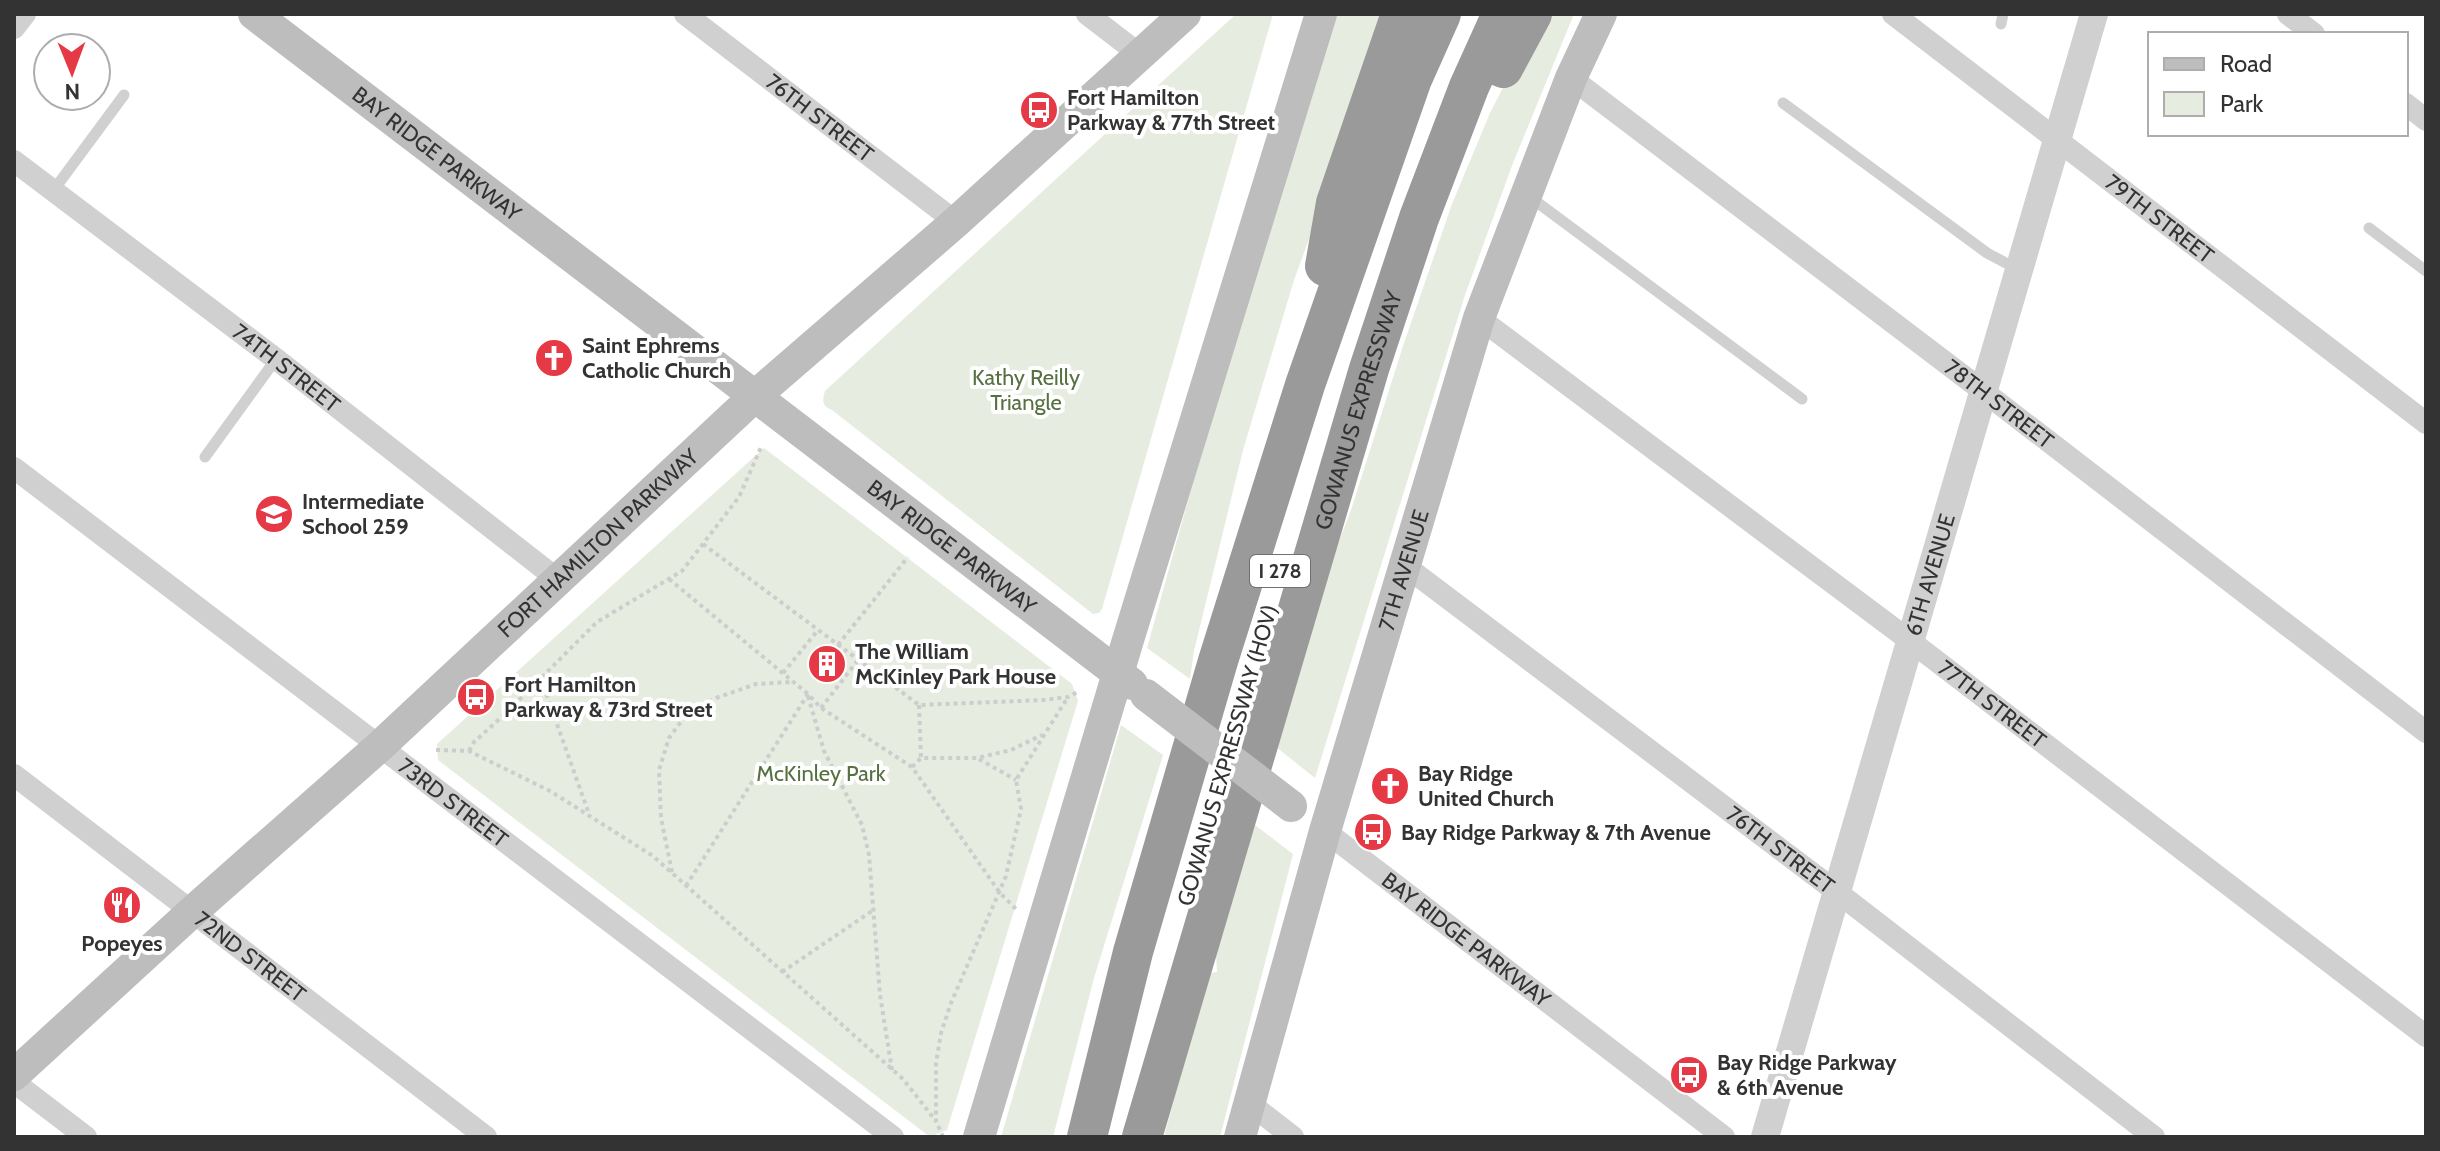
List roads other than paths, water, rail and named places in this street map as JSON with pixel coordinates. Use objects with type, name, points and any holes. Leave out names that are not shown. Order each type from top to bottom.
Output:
[{"type":"highway","points":[[1305,385],[1336,203],[1401,14]]},
{"type":"highway","name":"I 278","points":[[1087,1137],[1133,952],[1218,661],[1305,385],[1412,79],[1441,14]]},
{"type":"highway","name":"GOWANUS EXPRESSWAY (HOV)","points":[[1117,1137],[1281,568],[1326,425],[1391,228],[1473,14]]},
{"type":"highway","name":"GOWANUS EXPRESSWAY","points":[[1142,1137],[1369,369],[1419,218],[1469,87],[1502,14]]},
{"type":"highway","points":[[1419,218],[1532,14]]},
{"type":"highway","points":[[1073,1137],[1089,1074],[1133,952]]},
{"type":"main road","name":"BAY RIDGE PARKWAY","points":[[254,14],[1325,831]]},
{"type":"main road","name":"FORT HAMILTON PARKWAY","points":[[14,1075],[379,747],[755,396],[956,222],[1185,14]]},
{"type":"main road","points":[[979,1137],[1321,14]]},
{"type":"main road","name":"7TH AVENUE","points":[[1240,1137],[1325,831],[1479,318],[1571,78],[1601,14]]},
{"type":"street","points":[[14,28],[25,14]]},
{"type":"street","name":"76TH STREET","points":[[685,14],[956,222]]},
{"type":"street","points":[[1087,14],[1139,54]]},
{"type":"street","name":"79TH STREET","points":[[1893,14],[2426,423]]},
{"type":"street","name":"6TH AVENUE","points":[[1765,1137],[2094,14]]},
{"type":"street","points":[[2288,14],[2311,32]]},
{"type":"street","name":"78TH STREET","points":[[1571,78],[2426,732]]},
{"type":"street","points":[[2408,106],[2426,120]]},
{"type":"street","name":"74TH STREET","points":[[14,161],[276,359],[557,579]]},
{"type":"street","name":"77TH STREET","points":[[1479,318],[1909,640],[2426,1036]]},
{"type":"street","name":"73RD STREET","points":[[14,468],[893,1137]]},
{"type":"street","name":"76TH STREET","points":[[1404,565],[1837,892],[2154,1137]]},
{"type":"street","name":"72ND STREET","points":[[14,775],[486,1137]]},
{"type":"street","name":"BAY RIDGE PARKWAY","points":[[1325,831],[1724,1137]]},
{"type":"street","points":[[14,1082],[86,1137]]},
{"type":"street","points":[[1249,1103],[1293,1137]]},
{"type":"lane","points":[[53,191],[124,95]]},
{"type":"lane","points":[[1783,103],[1987,253],[2018,270]]},
{"type":"lane","points":[[1526,195],[1802,399]]},
{"type":"lane","points":[[2369,228],[2426,271]]},
{"type":"lane","points":[[205,457],[276,359]]},
{"type":"place","name":"Fort Hamilton Parkway & 77th Street","points":[[1039,110]]},
{"type":"place","name":"Saint Ephrems Catholic Church","points":[[554,358]]},
{"type":"place","name":"Intermediate School 259","points":[[274,514]]},
{"type":"place","name":"The William McKinley Park House","points":[[827,664]]},
{"type":"place","name":"Fort Hamilton Parkway & 73rd Street","points":[[476,697]]},
{"type":"place","name":"Bay Ridge United Church","points":[[1390,786]]},
{"type":"place","name":"Bay Ridge Parkway & 7th Avenue","points":[[1373,832]]},
{"type":"place","name":"Popeyes","points":[[122,905]]},
{"type":"place","name":"Bay Ridge Parkway & 6th Avenue","points":[[1689,1075]]},
{"type":"park label","name":"Kathy Reilly Triangle","points":[[1026,390]]},
{"type":"park label","name":"McKinley Park","points":[[821,773]]}]
